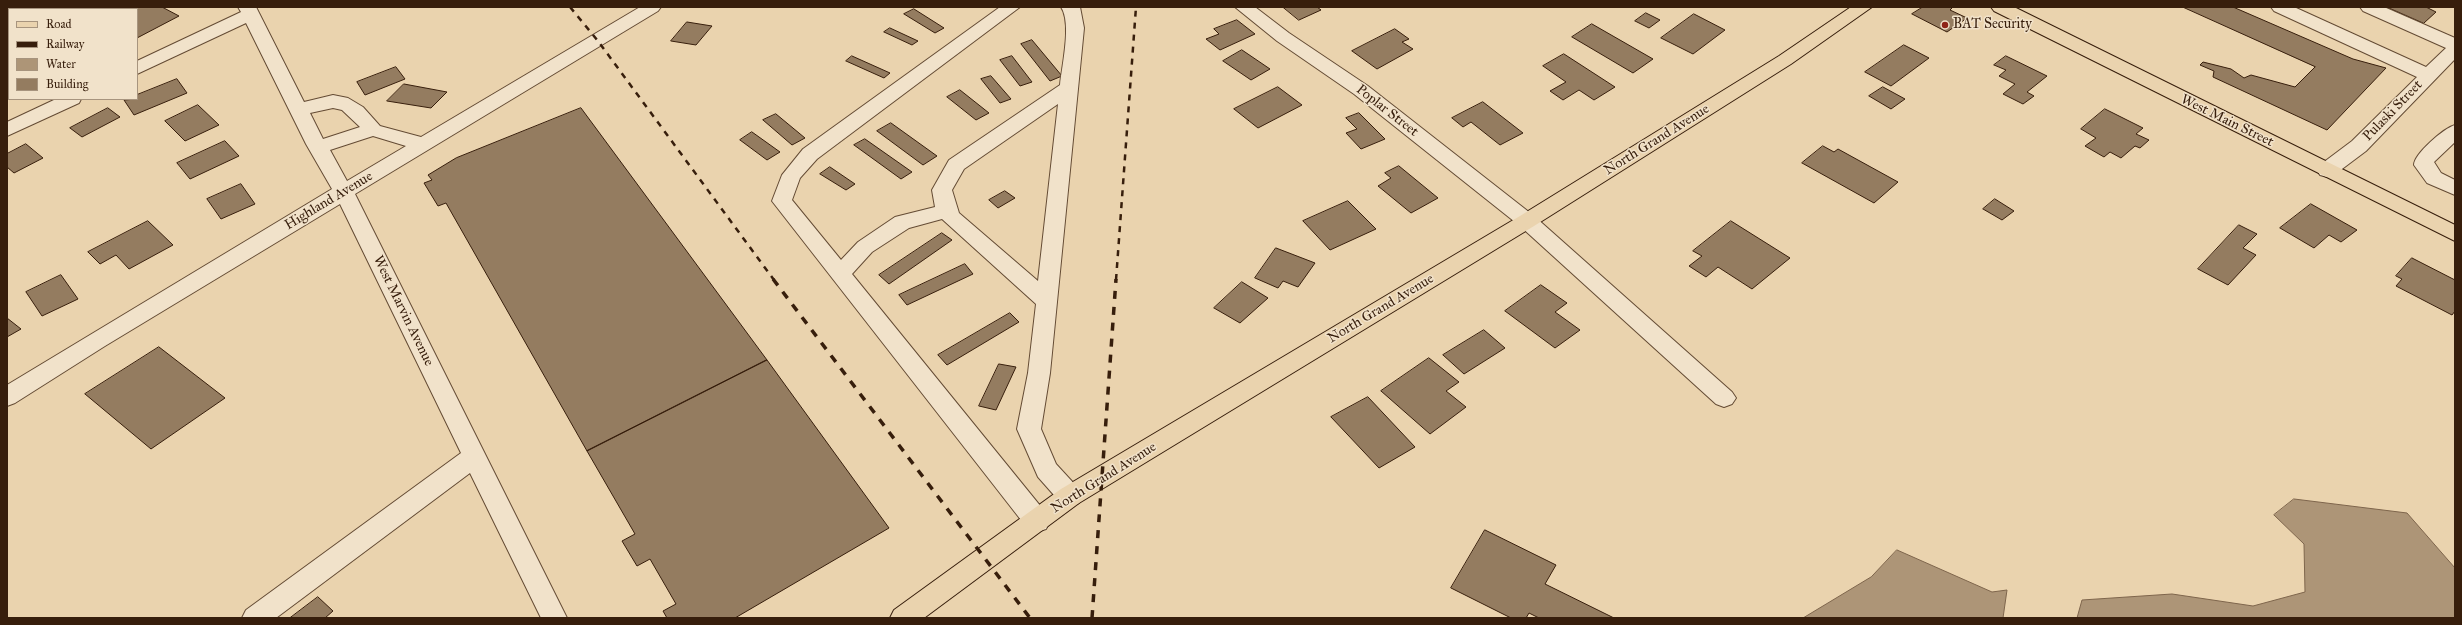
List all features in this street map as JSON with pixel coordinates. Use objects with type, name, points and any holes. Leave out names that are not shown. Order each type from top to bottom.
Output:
[{"type":"main road","name":"North Grand Avenue","points":[[903,618],[1070,496],[1527,221],[1785,60],[1863,7]]},
{"type":"main road","name":"West Main Street","points":[[2000,7],[2455,234]]},
{"type":"street","points":[[1011,7],[810,154],[793,171],[784,187],[782,201],[1036,521]]},
{"type":"street","points":[[1070,7],[1073,10],[1075,28],[1039,373],[1029,430],[1047,470],[1070,496]]},
{"type":"street","name":"Poplar Street","points":[[1244,7],[1283,38],[1361,90],[1527,221],[1724,398]]},
{"type":"street","points":[[2280,7],[2307,12],[2428,75]]},
{"type":"street","points":[[2369,7],[2454,51]]},
{"type":"street","name":"Highland Avenue","points":[[7,397],[648,8]]},
{"type":"street","points":[[138,67],[249,11]]},
{"type":"street","name":"West Marvin Avenue","points":[[249,11],[299,110],[344,192],[554,618]]},
{"type":"street","name":"Pulaski Street","points":[[2327,170],[2359,146],[2428,75],[2454,51]]},
{"type":"street","points":[[1047,301],[952,218],[947,211],[942,190],[956,165],[1069,86]]},
{"type":"street","points":[[7,130],[70,100]]},
{"type":"street","points":[[299,110],[322,102],[341,101],[357,109],[372,130]]},
{"type":"street","points":[[319,147],[355,134],[372,130],[423,144]]},
{"type":"street","points":[[2455,131],[2424,160],[2424,165],[2434,178],[2455,188]]},
{"type":"street","points":[[840,274],[865,247],[902,222],[947,211]]},
{"type":"street","points":[[255,618],[474,457]]},
{"type":"water","points":[[2294,499],[2407,513],[2455,568],[2455,618],[2077,618],[2082,600],[2172,594],[2253,606],[2305,592],[2304,544],[2274,515]]},
{"type":"water","points":[[1897,550],[1992,592],[2007,590],[2003,618],[1803,618],[1871,577]]},
{"type":"building","points":[[162,7],[179,16],[138,37],[138,8],[134,8]]},
{"type":"building","points":[[1283,7],[1317,7],[1321,10],[1299,20]]},
{"type":"building","name":"BAT Security","points":[[1923,7],[1950,7],[1952,8],[1950,10],[1967,18],[1947,32],[1912,14]]},
{"type":"building","points":[[2183,7],[2233,7],[2353,59],[2386,68],[2327,130],[2213,77],[2214,71],[2200,65],[2203,62],[2231,69],[2244,78],[2251,75],[2295,87],[2315,67]]},
{"type":"building","points":[[2387,7],[2426,7],[2436,12],[2424,23]]},
{"type":"building","points":[[914,9],[944,28],[935,33],[904,14]]},
{"type":"building","points":[[1646,13],[1660,20],[1649,28],[1635,21]]},
{"type":"building","points":[[1694,14],[1725,30],[1693,54],[1661,38]]},
{"type":"building","points":[[1237,20],[1255,34],[1220,50],[1206,39],[1219,34],[1214,29]]},
{"type":"building","points":[[687,22],[712,26],[696,45],[671,41]]},
{"type":"building","points":[[1592,24],[1653,59],[1633,73],[1572,37]]},
{"type":"building","points":[[890,28],[918,41],[912,45],[884,32]]},
{"type":"building","points":[[1395,29],[1409,39],[1402,42],[1413,49],[1377,69],[1352,51]]},
{"type":"building","points":[[1032,40],[1062,76],[1050,81],[1021,44]]},
{"type":"building","points":[[1904,45],[1929,58],[1891,86],[1865,72]]},
{"type":"building","points":[[1242,50],[1270,69],[1251,80],[1223,61]]},
{"type":"building","points":[[1564,54],[1615,87],[1594,100],[1579,90],[1563,100],[1550,91],[1566,82],[1543,66]]},
{"type":"building","points":[[852,56],[890,73],[884,78],[846,61]]},
{"type":"building","points":[[1012,56],[1032,82],[1020,86],[1000,60]]},
{"type":"building","points":[[2006,56],[2047,76],[2027,92],[2034,96],[2023,104],[2003,94],[2015,84],[1999,76],[2006,70],[1994,65]]},
{"type":"building","points":[[396,67],[405,79],[365,95],[357,82]]},
{"type":"building","points":[[991,76],[1011,99],[1000,103],[981,79]]},
{"type":"building","points":[[177,79],[187,93],[134,115],[124,100],[138,100],[138,95]]},
{"type":"building","points":[[404,84],[447,92],[431,108],[387,101]]},
{"type":"building","points":[[1278,87],[1302,105],[1258,128],[1234,109]]},
{"type":"building","points":[[1883,87],[1905,99],[1891,109],[1869,96]]},
{"type":"building","points":[[960,90],[989,113],[976,120],[947,97]]},
{"type":"building","points":[[1483,102],[1523,133],[1500,145],[1471,122],[1463,127],[1452,118]]},
{"type":"building","points":[[198,105],[219,125],[185,141],[165,121]]},
{"type":"building","points":[[108,108],[120,117],[82,137],[70,128]]},
{"type":"building","points":[[581,108],[767,360],[587,451],[446,203],[438,206],[424,183],[432,180],[428,175],[456,158]]},
{"type":"building","points":[[2105,109],[2143,128],[2136,134],[2149,140],[2140,148],[2135,146],[2121,158],[2110,152],[2104,157],[2085,146],[2096,138],[2081,129]]},
{"type":"building","points":[[1359,113],[1385,139],[1361,149],[1346,133],[1357,129],[1346,118]]},
{"type":"building","points":[[776,114],[805,138],[792,145],[763,120]]},
{"type":"building","points":[[891,123],[937,156],[923,165],[877,131]]},
{"type":"building","points":[[752,132],[780,152],[767,160],[740,140]]},
{"type":"building","points":[[865,139],[912,172],[901,179],[854,145]]},
{"type":"building","points":[[225,141],[239,156],[190,179],[177,163]]},
{"type":"building","points":[[26,144],[43,158],[14,173],[7,167],[7,154]]},
{"type":"building","points":[[1823,146],[1834,152],[1838,149],[1898,182],[1874,203],[1802,163]]},
{"type":"building","points":[[1399,166],[1438,198],[1411,213],[1378,186],[1391,178],[1385,173]]},
{"type":"building","points":[[830,167],[855,184],[846,190],[820,174]]},
{"type":"building","points":[[241,184],[255,204],[221,219],[207,199]]},
{"type":"building","points":[[1005,191],[1015,198],[998,208],[989,200]]},
{"type":"building","points":[[1995,199],[2014,211],[2002,220],[1983,209]]},
{"type":"building","points":[[1348,201],[1376,229],[1330,250],[1303,221]]},
{"type":"building","points":[[2311,204],[2357,230],[2341,242],[2329,235],[2314,248],[2280,228]]},
{"type":"building","points":[[148,221],[173,245],[129,269],[116,255],[100,264],[88,252]]},
{"type":"building","points":[[1731,221],[1790,258],[1752,289],[1718,267],[1706,277],[1689,266],[1702,256],[1693,251]]},
{"type":"building","points":[[2239,225],[2257,234],[2243,248],[2256,255],[2228,285],[2198,269]]},
{"type":"building","points":[[942,233],[952,240],[889,284],[879,275]]},
{"type":"building","points":[[1276,248],[1315,263],[1298,287],[1283,281],[1278,288],[1255,278]]},
{"type":"building","points":[[2412,258],[2455,280],[2455,311],[2452,315],[2396,286],[2402,279],[2396,276]]},
{"type":"building","points":[[965,264],[973,274],[907,305],[899,295]]},
{"type":"building","points":[[61,275],[78,299],[42,316],[26,292]]},
{"type":"building","points":[[1242,282],[1268,298],[1240,323],[1214,308]]},
{"type":"building","points":[[1541,285],[1567,303],[1555,312],[1580,330],[1555,348],[1505,311]]},
{"type":"building","points":[[1010,313],[1019,322],[947,365],[938,355]]},
{"type":"building","points":[[7,318],[21,329],[7,337]]},
{"type":"building","points":[[1484,330],[1505,348],[1464,374],[1443,355]]},
{"type":"building","points":[[159,347],[225,398],[151,449],[85,394]]},
{"type":"building","points":[[1429,358],[1459,382],[1446,391],[1466,407],[1430,434],[1381,391]]},
{"type":"building","points":[[767,360],[889,528],[735,618],[667,618],[663,611],[676,604],[650,559],[637,566],[622,541],[635,534],[587,451]]},
{"type":"building","points":[[999,364],[1016,367],[996,410],[979,406]]},
{"type":"building","points":[[1368,397],[1415,447],[1379,468],[1331,417]]},
{"type":"building","points":[[1485,530],[1556,565],[1545,584],[1614,618],[1539,618],[1529,613],[1526,618],[1511,618],[1451,588]]},
{"type":"building","points":[[318,597],[333,611],[325,618],[290,618]]},
{"type":"railway","points":[[570,7],[598,41],[774,280]]},
{"type":"railway","points":[[1116,280],[1136,7]]},
{"type":"railway","points":[[773,279],[1030,618]]},
{"type":"railway","points":[[1092,618],[1116,279]]},
{"type":"place","name":"BAT Security","points":[[1945,25]]}]
